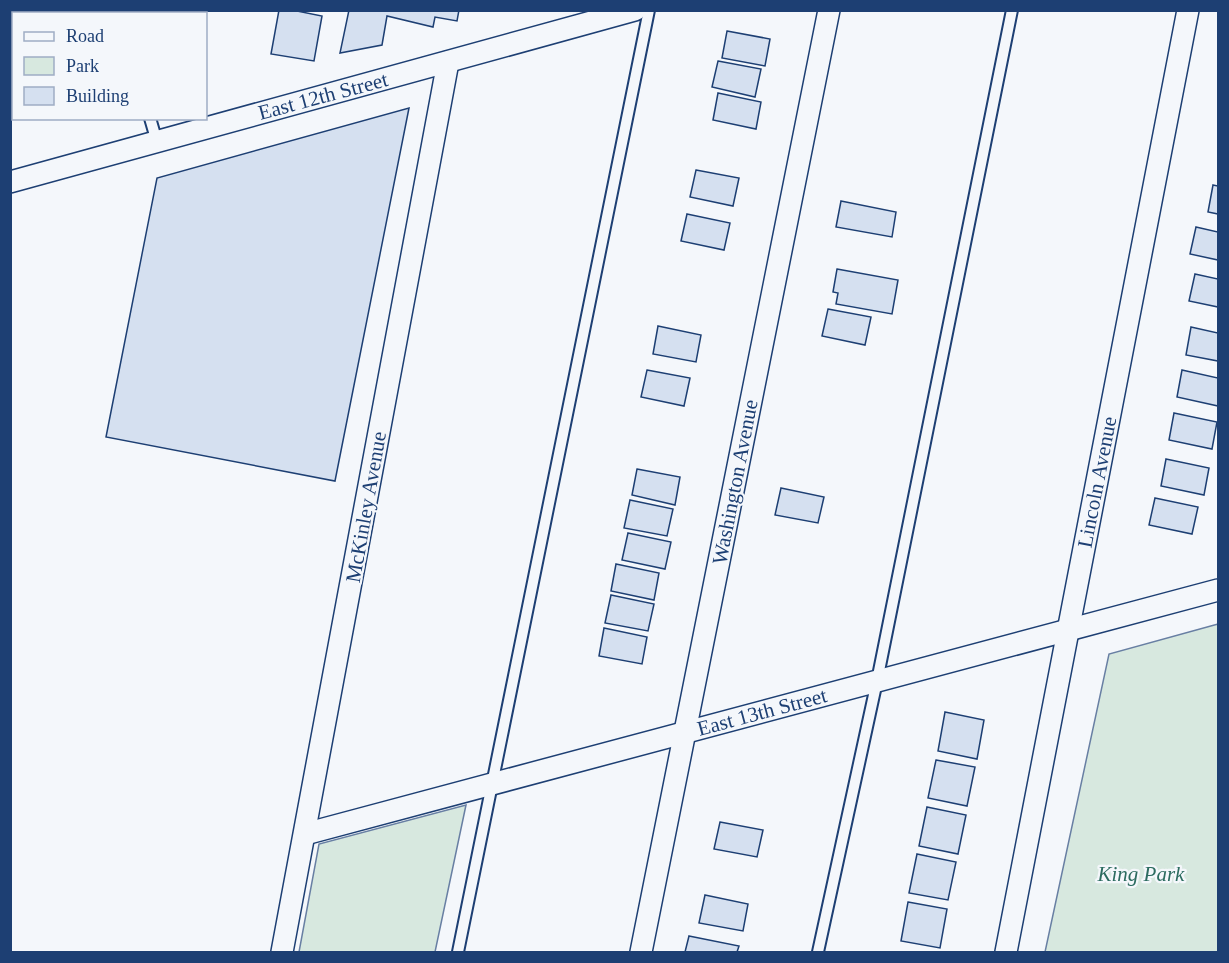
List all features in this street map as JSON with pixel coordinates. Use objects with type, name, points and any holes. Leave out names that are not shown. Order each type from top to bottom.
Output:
[{"type":"street","name":"East 12th Street","points":[[10,182],[635,10]]},
{"type":"street","name":"Washington Avenue","points":[[641,952],[829,10]]},
{"type":"street","name":"Lincoln Avenue","points":[[1006,952],[1188,10]]},
{"type":"street","name":"McKinley Avenue","points":[[282,952],[448,62]]},
{"type":"street","name":"East 13th Street","points":[[305,834],[1218,590]]},
{"type":"lane","points":[[458,952],[490,785],[649,10]]},
{"type":"lane","points":[[818,952],[877,681],[1012,10]]},
{"type":"lane","points":[[151,120],[157,142]]},
{"type":"green space","name":"King Park","points":[[1218,624],[1218,952],[1045,952],[1109,654]]},
{"type":"green space","points":[[466,805],[435,952],[299,952],[319,844]]},
{"type":"building","points":[[40,10],[97,10],[98,12],[40,12]]},
{"type":"building","points":[[279,10],[322,16],[314,61],[271,54]]},
{"type":"building","points":[[349,10],[459,10],[457,21],[435,17],[433,27],[387,16],[382,45],[340,53]]},
{"type":"building","points":[[727,31],[770,39],[765,66],[722,58]]},
{"type":"building","points":[[718,61],[761,69],[755,97],[712,87]]},
{"type":"building","points":[[718,93],[761,102],[756,129],[713,120]]},
{"type":"building","points":[[409,108],[335,481],[106,437],[157,178]]},
{"type":"building","points":[[696,170],[739,178],[733,206],[690,197]]},
{"type":"building","points":[[1213,185],[1218,186],[1218,214],[1208,212]]},
{"type":"building","points":[[841,201],[896,212],[892,237],[836,227]]},
{"type":"building","points":[[687,214],[730,223],[724,250],[681,241]]},
{"type":"building","points":[[1196,227],[1218,232],[1218,260],[1190,254]]},
{"type":"building","points":[[837,269],[898,280],[892,314],[836,304],[838,293],[833,292]]},
{"type":"building","points":[[1195,274],[1218,279],[1218,307],[1189,301]]},
{"type":"building","points":[[828,309],[871,317],[865,345],[822,336]]},
{"type":"building","points":[[658,326],[701,335],[696,362],[653,354]]},
{"type":"building","points":[[1191,327],[1218,333],[1218,361],[1186,355]]},
{"type":"building","points":[[647,370],[690,378],[684,406],[641,397]]},
{"type":"building","points":[[1182,370],[1218,378],[1218,406],[1177,397]]},
{"type":"building","points":[[1174,413],[1217,422],[1212,449],[1169,440]]},
{"type":"building","points":[[1166,459],[1209,468],[1204,495],[1161,486]]},
{"type":"building","points":[[637,469],[680,477],[675,505],[632,495]]},
{"type":"building","points":[[781,488],[824,497],[818,523],[775,515]]},
{"type":"building","points":[[1155,498],[1198,507],[1192,534],[1149,525]]},
{"type":"building","points":[[630,500],[673,509],[667,536],[624,528]]},
{"type":"building","points":[[628,533],[671,542],[665,569],[622,560]]},
{"type":"building","points":[[616,564],[659,573],[654,600],[611,591]]},
{"type":"building","points":[[611,595],[654,604],[648,631],[605,623]]},
{"type":"building","points":[[604,628],[647,637],[642,664],[599,656]]},
{"type":"building","points":[[945,712],[984,720],[977,759],[938,751]]},
{"type":"building","points":[[936,760],[975,767],[967,806],[928,798]]},
{"type":"building","points":[[927,807],[966,815],[958,854],[919,846]]},
{"type":"building","points":[[720,822],[763,830],[757,857],[714,849]]},
{"type":"building","points":[[917,854],[956,862],[948,900],[909,893]]},
{"type":"building","points":[[705,895],[748,904],[743,931],[699,923]]},
{"type":"building","points":[[908,902],[947,909],[940,948],[901,941]]},
{"type":"building","points":[[689,936],[739,946],[737,952],[685,952]]}]
